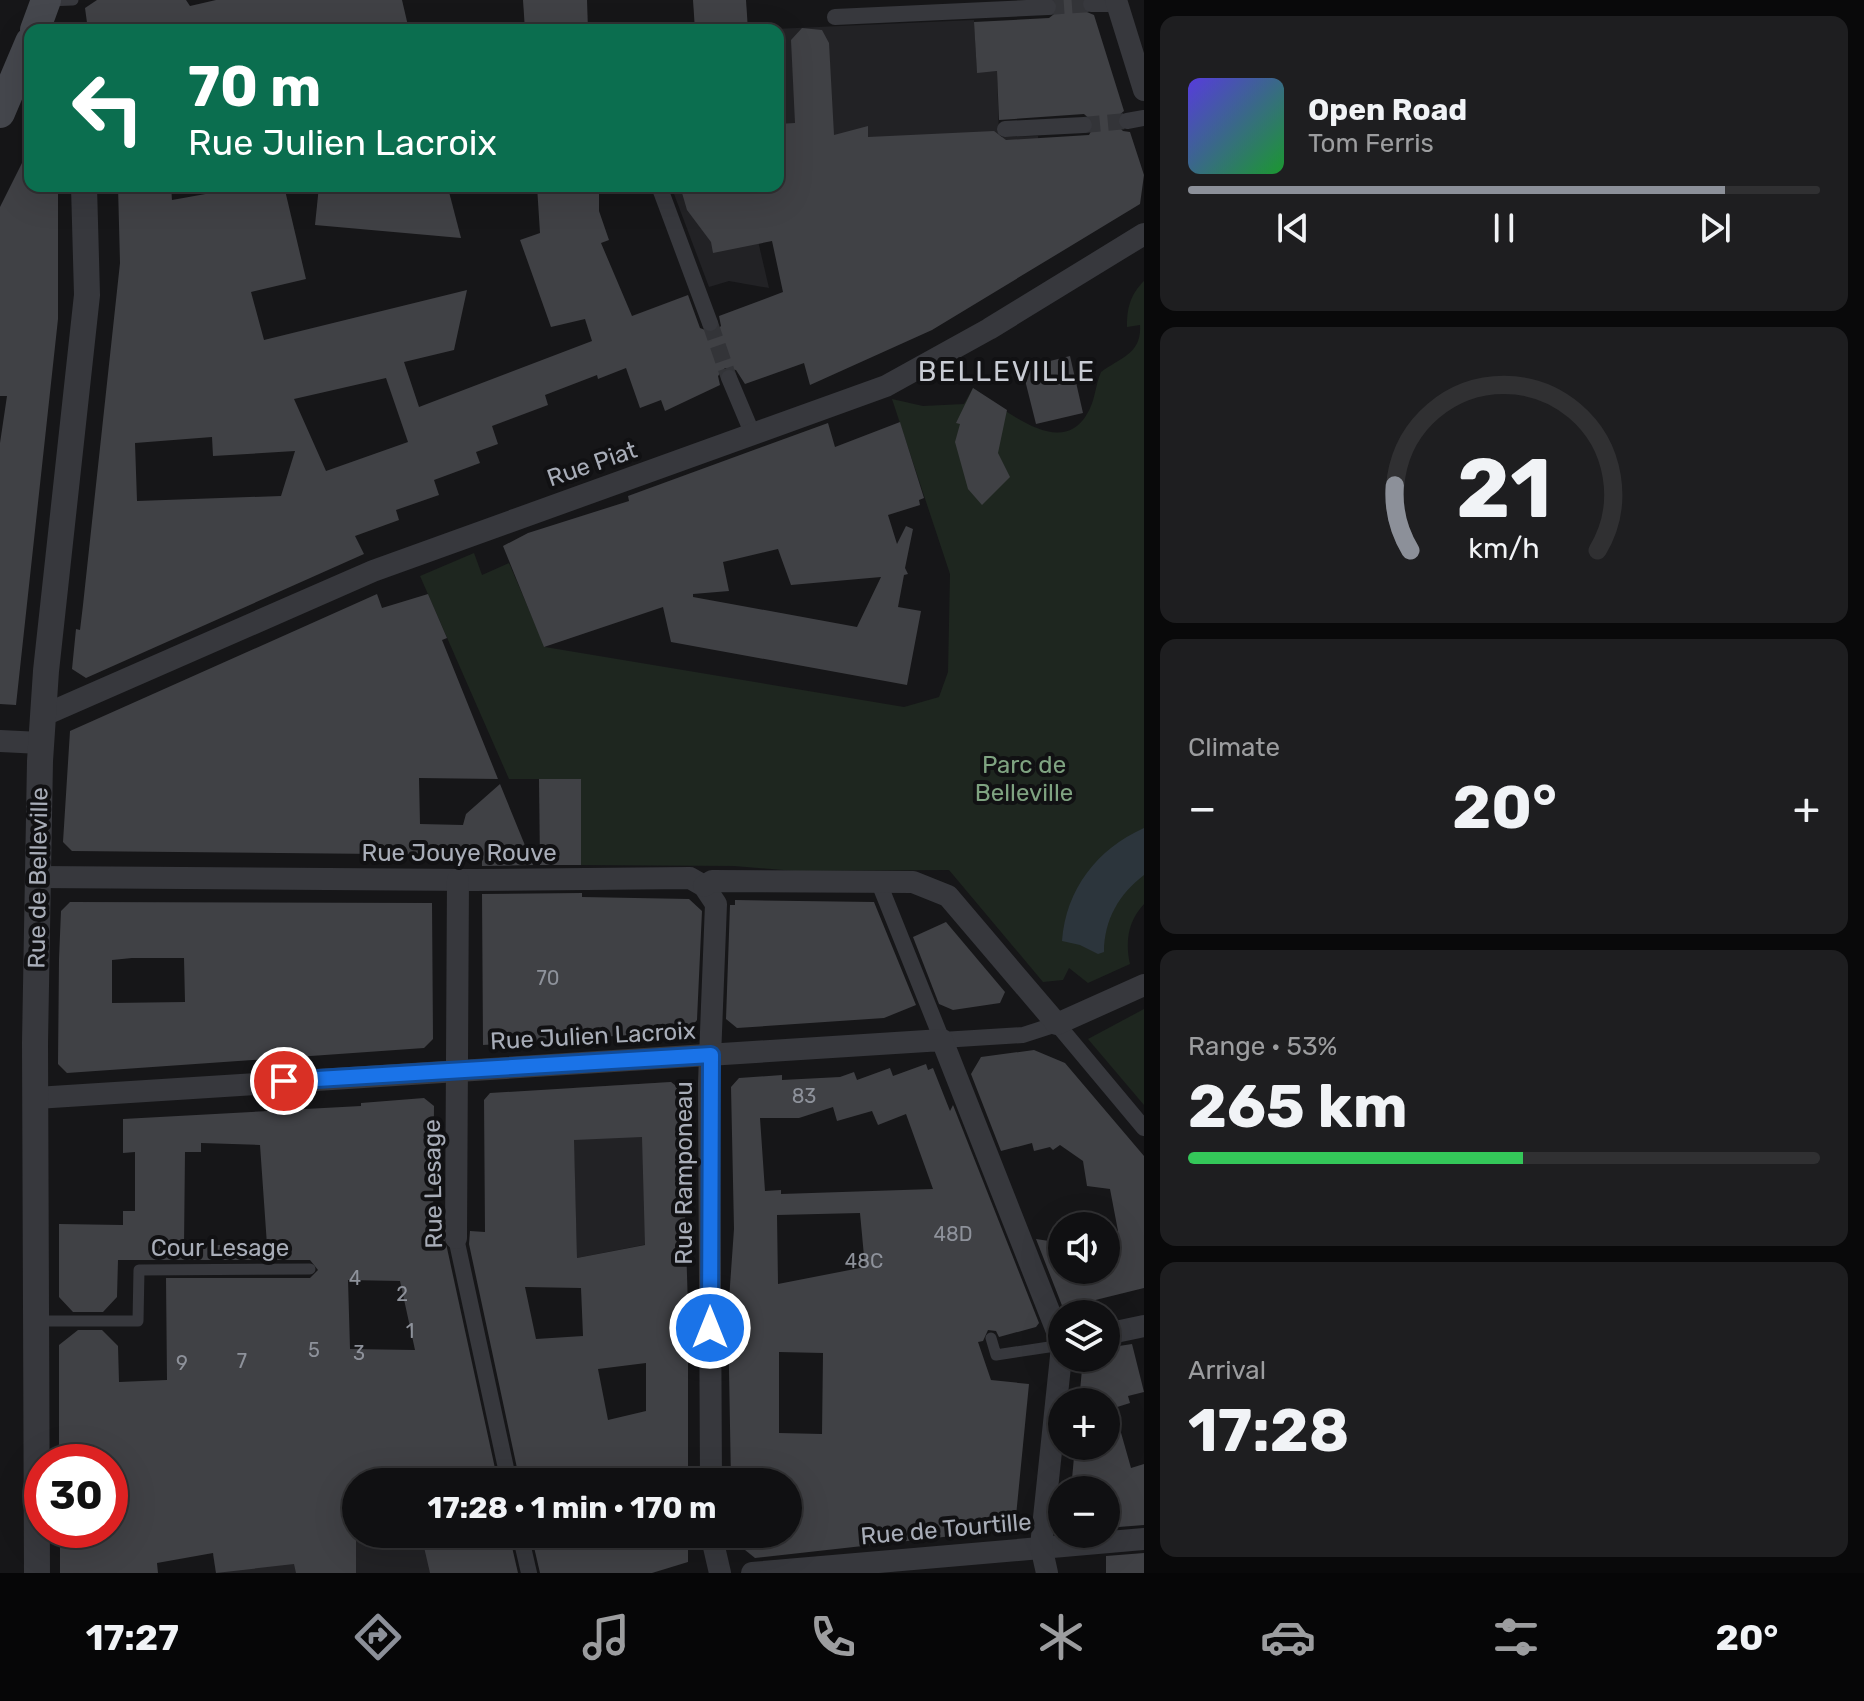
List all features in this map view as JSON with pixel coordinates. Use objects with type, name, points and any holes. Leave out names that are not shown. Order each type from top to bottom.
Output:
[{"type":"main road","points":[[37,24],[46,0]]},
{"type":"main road","points":[[0,113],[24,56]]},
{"type":"street","points":[[46,0],[53,24]]},
{"type":"street","points":[[1091,4],[1117,2],[1144,90]]},
{"type":"street","points":[[835,17],[1048,7]]},
{"type":"street","points":[[1005,129],[1084,125]]},
{"type":"street","name":"Rue de Belleville","points":[[37,1573],[36,1098],[41,743],[87,295],[84,192]]},
{"type":"street","points":[[661,192],[710,323]]},
{"type":"street","name":"Rue Piat","points":[[42,716],[373,571],[886,386],[989,329],[1144,234]]},
{"type":"street","points":[[729,378],[753,435]]},
{"type":"street","points":[[0,741],[41,743]]},
{"type":"street","name":"Rue Jouye Rouve","points":[[38,877],[690,878],[704,886],[712,881],[913,882],[948,896],[1057,1024]]},
{"type":"street","name":"Rue Lesage","points":[[458,880],[456,1238],[506,1468]]},
{"type":"street","points":[[879,883],[1048,1309]]},
{"type":"street","points":[[704,886],[716,904],[711,1055]]},
{"type":"street","name":"Rue Julien Lacroix","points":[[36,1098],[1023,1035],[1057,1024],[1144,985]]},
{"type":"street","points":[[1057,1024],[1144,1128]]},
{"type":"street","name":"Rue Ramponeau","points":[[711,1055],[711,1468]]},
{"type":"street","points":[[1120,1333],[1142,1332]]},
{"type":"street","points":[[1047,1573],[1041,1546],[1059,1372]]},
{"type":"street","name":"Rue de Tourtille","points":[[752,1573],[1144,1539]]},
{"type":"street","points":[[523,1548],[529,1573]]},
{"type":"street","points":[[714,1548],[720,1573]]},
{"type":"lane","points":[[46,0],[73,0]]},
{"type":"lane","name":"Cour Lesage","points":[[37,1321],[138,1321],[139,1270],[310,1269]]},
{"type":"lane","points":[[991,1338],[996,1355],[1048,1347]]},
{"type":"shaded area","points":[[974,20],[977,72],[997,71],[999,137],[1038,136],[1042,190],[751,211],[769,288],[729,281],[709,287],[673,192],[784,192],[784,29]]},
{"type":"shaded area","points":[[1144,828],[1144,875],[1120,899],[1110,919],[1104,952],[1098,954],[1062,941],[1070,904],[1087,873],[1112,847]]},
{"type":"shaded area","points":[[671,1082],[681,1090],[684,1237],[577,1258],[572,1088]]},
{"type":"shaded area","points":[[342,1538],[342,1548],[502,1548],[508,1573],[216,1573],[213,1555]]},
{"type":"green space","name":"Parc de Belleville","points":[[1144,281],[1144,904],[1134,917],[1129,932],[1130,964],[1088,983],[1069,968],[1063,980],[1043,982],[949,870],[795,871],[734,866],[581,865],[581,779],[509,779],[420,576],[474,553],[482,575],[509,563],[545,647],[904,707],[939,697],[948,672],[950,574],[892,399],[923,406],[964,404],[973,388],[1030,425],[1046,431],[1062,432],[1075,427],[1090,409],[1101,372],[1128,354],[1137,343],[1140,325],[1127,327],[1128,314],[1132,297]]},
{"type":"green space","points":[[1144,1009],[1144,1105],[1088,1039]]},
{"type":"building","points":[[97,0],[186,0],[190,6],[216,0],[402,0],[408,24],[87,24],[85,8]]},
{"type":"building","points":[[523,0],[587,0],[588,24],[525,24]]},
{"type":"building","points":[[693,0],[746,0],[748,24],[695,24]]},
{"type":"building","points":[[1056,0],[1081,0],[1082,10],[1094,15],[1124,111],[1117,117],[1116,124],[1123,131],[1130,132],[1144,175],[1140,204],[932,330],[810,385],[804,363],[745,384],[736,370],[725,368],[718,376],[720,385],[665,411],[661,400],[640,408],[626,368],[598,379],[597,375],[545,395],[548,405],[492,426],[498,444],[476,452],[480,463],[434,480],[439,495],[396,510],[399,520],[355,536],[364,554],[86,678],[72,669],[76,629],[80,630],[83,605],[120,263],[118,192],[171,192],[172,200],[217,192],[285,192],[306,279],[251,292],[264,340],[467,290],[454,350],[404,362],[419,407],[592,341],[585,319],[551,327],[520,240],[540,233],[537,192],[599,192],[599,211],[609,240],[601,243],[632,316],[688,295],[700,328],[713,333],[721,326],[719,316],[783,292],[772,241],[713,253],[711,242],[687,210],[682,192],[784,192],[784,124],[795,123],[791,40],[802,28],[822,30],[829,43],[834,135],[868,126],[868,137],[994,131],[1006,140],[1089,135],[1095,124],[1084,114],[999,120],[997,71],[977,73],[974,22],[1049,18],[1058,11]],"holes":[[[386,378],[408,442],[326,471],[294,399]],[[212,437],[213,456],[295,451],[281,496],[137,501],[135,443]]]},
{"type":"building","points":[[24,159],[24,192],[58,192],[58,319],[16,705],[0,704],[0,443],[7,396],[0,396],[0,207]]},
{"type":"building","points":[[318,192],[449,192],[461,238],[315,225]]},
{"type":"building","points":[[1070,356],[1083,413],[1036,424],[1022,368]]},
{"type":"building","points":[[973,388],[1007,410],[998,453],[1010,477],[982,505],[968,489],[955,442],[960,424],[956,423]]},
{"type":"building","points":[[900,422],[924,498],[919,500],[920,505],[888,515],[897,544],[906,526],[913,529],[905,568],[908,574],[904,575],[898,607],[921,611],[907,685],[671,642],[663,607],[544,647],[503,546],[528,533],[629,501],[628,496],[828,423],[835,447]],"holes":[[[778,549],[791,585],[881,577],[857,627],[693,597],[693,594],[729,591],[723,562]]]},
{"type":"building","points":[[377,594],[382,608],[428,594],[447,638],[442,640],[498,779],[419,778],[420,824],[463,825],[466,814],[500,784],[533,865],[482,866],[482,855],[72,851],[63,842],[70,731]]},
{"type":"building","points":[[539,779],[581,779],[581,865],[540,865]]},
{"type":"building","points":[[582,893],[582,897],[689,899],[702,911],[697,1020],[688,1031],[483,1045],[482,894]]},
{"type":"building","points":[[735,900],[874,902],[916,1005],[884,1018],[737,1028],[726,1019],[730,905],[735,905]]},
{"type":"building","points":[[70,902],[432,903],[433,1039],[424,1048],[67,1073],[58,1064],[61,911]],"holes":[[[184,958],[185,1002],[112,1003],[112,960]]]},
{"type":"building","points":[[946,922],[1005,992],[1000,1003],[953,1010],[939,1004],[913,937]]},
{"type":"building","points":[[1034,1050],[1065,1063],[1144,1156],[1144,1288],[1095,1300],[1060,1300],[1054,1284],[1120,1284],[1120,1212],[1114,1212],[1110,1189],[1087,1186],[1083,1161],[1060,1145],[1053,1150],[1050,1147],[1034,1151],[1032,1143],[1001,1151],[971,1074],[981,1057]]},
{"type":"building","points":[[926,1064],[928,1070],[933,1068],[950,1111],[953,1105],[1039,1323],[1036,1327],[999,1337],[996,1331],[988,1330],[983,1341],[978,1342],[991,1380],[1029,1384],[1016,1516],[997,1531],[755,1558],[742,1548],[802,1548],[802,1468],[731,1468],[728,1314],[734,1229],[731,1087],[739,1078],[782,1075],[782,1080],[840,1077],[854,1072],[857,1080],[890,1068],[893,1076]],"holes":[[[833,1107],[837,1121],[872,1111],[878,1125],[906,1114],[933,1189],[781,1194],[781,1190],[765,1191],[760,1118],[799,1118]],[[860,1213],[865,1267],[778,1284],[777,1215]],[[779,1352],[823,1353],[822,1434],[779,1433]]]},
{"type":"building","points":[[671,1082],[681,1090],[688,1306],[688,1468],[517,1468],[469,1244],[470,1231],[485,1232],[484,1100],[490,1093]],"holes":[[[642,1137],[645,1245],[577,1258],[574,1140]],[[525,1287],[581,1288],[583,1336],[536,1339]],[[646,1363],[646,1411],[608,1420],[598,1369]]]},
{"type":"building","points":[[424,1098],[434,1106],[433,1228],[442,1230],[447,1248],[495,1468],[342,1468],[342,1548],[356,1548],[356,1573],[296,1573],[294,1564],[216,1573],[213,1553],[157,1563],[158,1573],[60,1573],[60,1548],[128,1548],[128,1444],[59,1444],[59,1345],[78,1330],[102,1330],[118,1346],[119,1382],[167,1380],[166,1278],[310,1278],[318,1270],[310,1260],[118,1260],[117,1297],[103,1312],[73,1312],[59,1297],[59,1224],[123,1225],[123,1211],[135,1211],[135,1152],[123,1153],[123,1119],[361,1106],[361,1103]],"holes":[[[201,1143],[260,1145],[267,1245],[184,1245],[185,1152],[201,1152]],[[348,1280],[400,1281],[415,1350],[350,1349]]]},
{"type":"building","points":[[1036,1239],[1048,1241],[1048,1270]]},
{"type":"building","points":[[1132,1344],[1144,1392],[1128,1396],[1130,1403],[1120,1406],[1120,1388],[1080,1388],[1082,1372],[1120,1372],[1120,1346]]},
{"type":"building","points":[[1120,1429],[1131,1468],[1144,1464],[1144,1525],[1120,1527],[1120,1476],[1072,1476],[1074,1460],[1120,1460]]},
{"type":"building","points":[[424,1548],[512,1548],[518,1573],[430,1573]]},
{"type":"building","points":[[534,1548],[688,1548],[688,1562],[652,1573],[540,1573]]},
{"type":"building","points":[[1144,1553],[1144,1573],[1106,1573],[1106,1556]]},
{"type":"tunnel","points":[[1048,7],[1091,4]]},
{"type":"tunnel","points":[[1084,125],[1127,121]]},
{"type":"tunnel","points":[[710,323],[729,378]]},
{"type":"district","name":"BELLEVILLE","points":[[1007,371]]},
{"type":"route","points":[[284,1081],[711,1055],[710,1328]]}]
